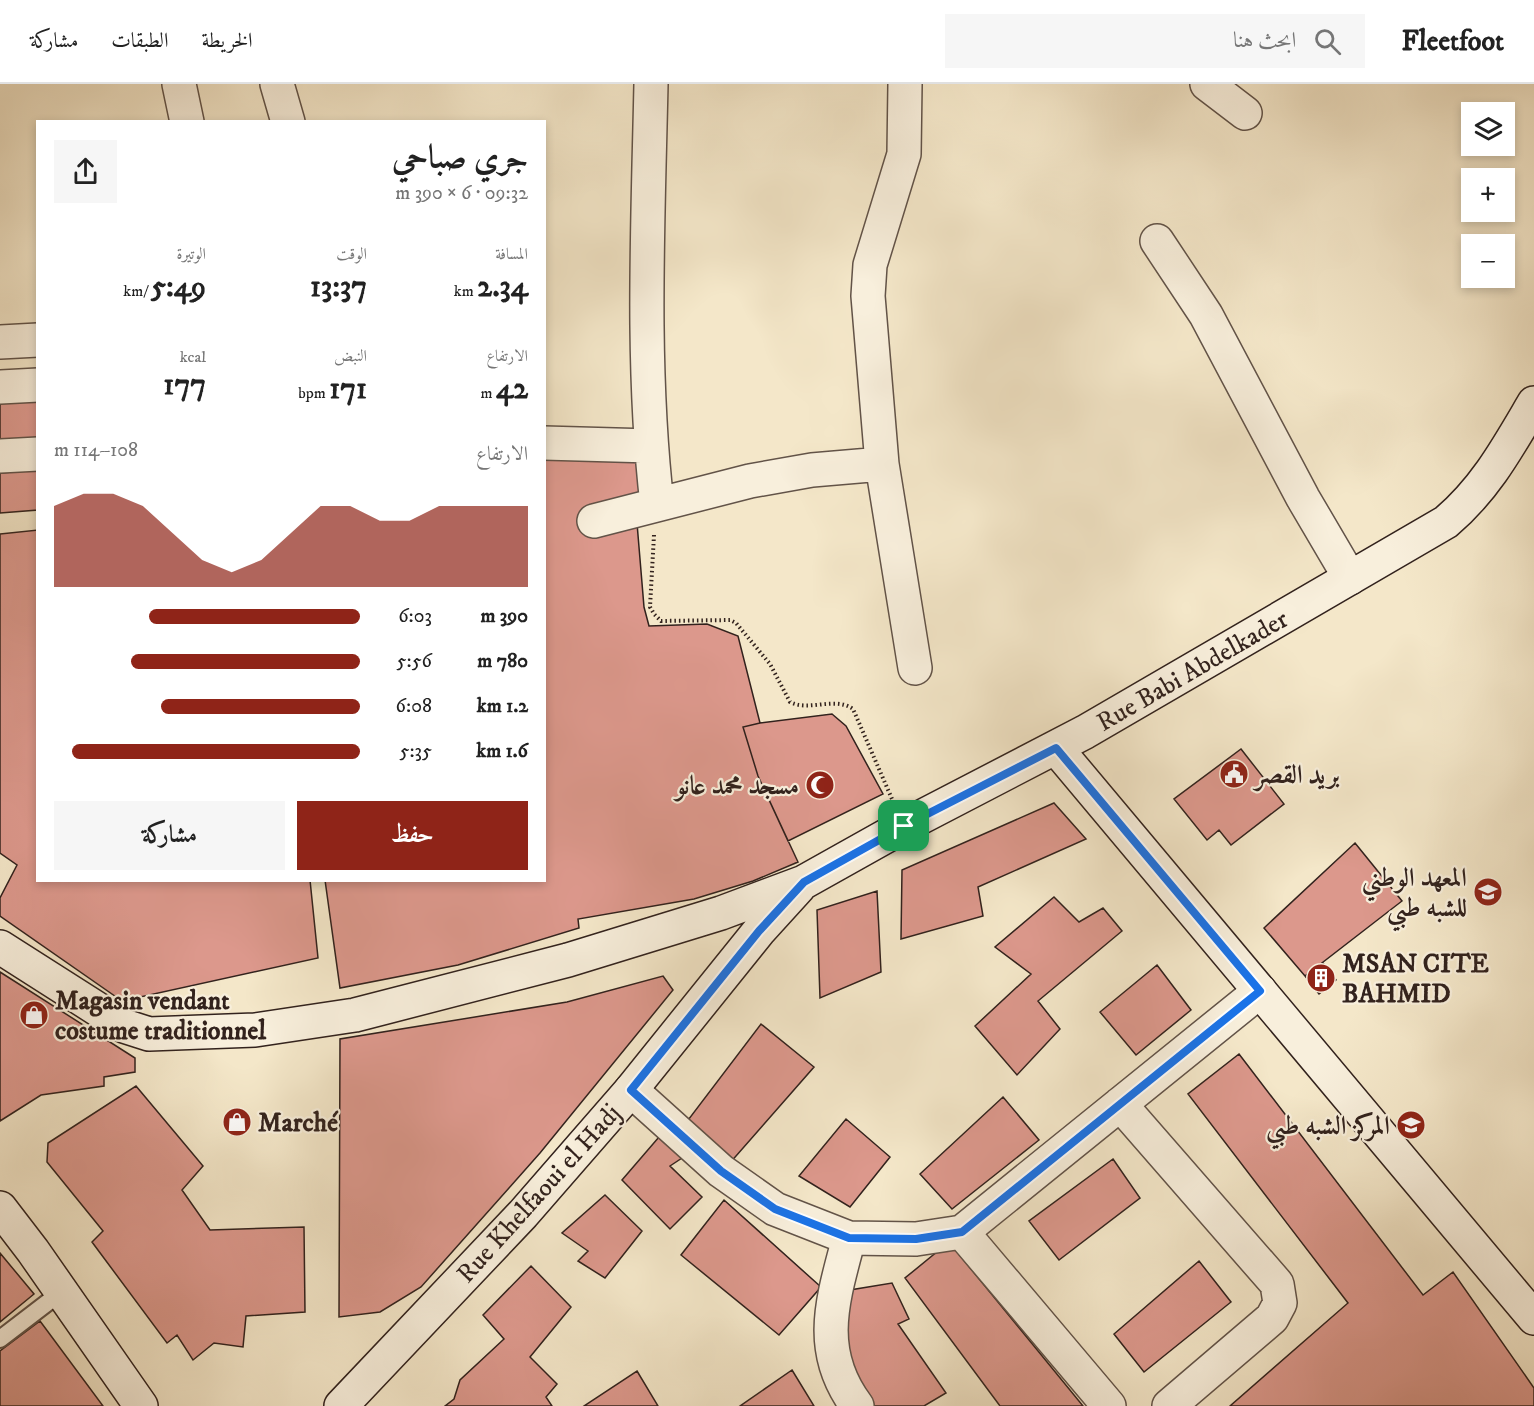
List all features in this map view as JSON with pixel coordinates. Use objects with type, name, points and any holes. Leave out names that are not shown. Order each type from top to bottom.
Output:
[{"type":"street","points":[[179,84],[187,120]]},
{"type":"street","points":[[277,84],[287,120]]},
{"type":"street","points":[[651,84],[646,336],[651,446],[657,504]]},
{"type":"street","points":[[905,84],[904,154],[870,265],[868,296],[882,464],[915,668]]},
{"type":"street","points":[[1207,84],[1245,113]]},
{"type":"street","points":[[1157,241],[1206,315],[1297,488],[1350,578]]},
{"type":"street","points":[[0,342],[36,340]]},
{"type":"street","points":[[0,387],[36,385]]},
{"type":"street","name":"Rue Babi Abdelkader","points":[[804,882],[904,826],[1056,748],[1446,522],[1466,505],[1493,472],[1534,403]]},
{"type":"street","points":[[546,443],[651,446]]},
{"type":"street","points":[[0,456],[36,454]]},
{"type":"street","points":[[594,521],[750,481],[812,470],[882,464]]},
{"type":"street","points":[[1056,748],[1534,1318]]},
{"type":"street","points":[[0,947],[124,1026],[149,1034],[255,1030],[355,1015],[568,960],[721,913],[804,882]]},
{"type":"street","name":"Rue Khelfaoui el Hadj","points":[[323,1406],[349,1396],[523,1214],[631,1090],[759,931],[804,882]]},
{"type":"street","points":[[631,1090],[721,1171],[775,1209],[849,1238],[916,1239],[962,1232],[1260,991]]},
{"type":"street","points":[[1120,1104],[1277,1284],[1280,1303],[1272,1318],[1168,1406]]},
{"type":"street","points":[[0,1208],[33,1251],[60,1293],[141,1406]]},
{"type":"street","points":[[962,1232],[1109,1406]]},
{"type":"street","points":[[849,1238],[833,1301],[830,1337],[834,1363],[847,1393],[857,1406]]},
{"type":"lane","points":[[0,1339],[60,1293]]},
{"type":"path","points":[[657,504],[650,607],[654,614],[661,621],[730,620],[736,623],[770,664],[790,702],[800,705],[842,704],[853,709],[904,826]]},
{"type":"building","points":[[36,396],[36,442],[0,444],[0,398]]},
{"type":"building","points":[[546,445],[646,456],[637,523],[644,607],[649,626],[707,624],[738,636],[760,723],[743,727],[758,776],[798,862],[753,881],[694,899],[578,919],[579,928],[458,965],[340,988],[325,882],[546,882]]},
{"type":"building","points":[[36,470],[36,510],[0,513],[0,473]]},
{"type":"building","points":[[36,530],[36,882],[310,882],[318,958],[122,1001],[0,916],[0,898],[17,865],[0,853],[0,534]]},
{"type":"building","name":"مسجد محمد عانو","points":[[832,714],[846,726],[883,794],[788,841],[758,776],[743,727]]},
{"type":"building","name":"بريد القصر","points":[[1241,749],[1284,804],[1231,845],[1219,830],[1207,840],[1174,799]]},
{"type":"building","points":[[1054,803],[1086,839],[978,887],[983,916],[901,939],[902,870]]},
{"type":"building","points":[[1355,843],[1402,901],[1305,976],[1264,928]]},
{"type":"building","points":[[877,891],[881,972],[820,998],[817,910]]},
{"type":"building","points":[[1054,897],[1079,922],[1103,908],[1122,931],[1038,1001],[1060,1029],[1017,1075],[975,1026],[1031,974],[995,947]]},
{"type":"building","name":"MSAN CITE BAHMID","points":[[1323,963],[1336,980],[1319,994],[1305,976]]},
{"type":"building","points":[[1157,965],[1191,1010],[1136,1055],[1100,1012]]},
{"type":"building","name":"Magasin vendant costume traditionnel","points":[[0,972],[135,1058],[135,1072],[104,1077],[104,1086],[41,1095],[0,1121]]},
{"type":"building","points":[[663,976],[673,990],[540,1153],[421,1287],[380,1312],[339,1317],[340,1039],[567,1002]]},
{"type":"building","points":[[761,1024],[814,1067],[729,1164],[682,1128]]},
{"type":"building","points":[[1239,1054],[1423,1295],[1453,1272],[1534,1388],[1534,1406],[1230,1406],[1348,1303],[1188,1094]]},
{"type":"building","points":[[136,1086],[203,1166],[182,1190],[210,1230],[304,1227],[305,1312],[246,1316],[243,1347],[214,1343],[193,1360],[177,1335],[167,1343],[92,1242],[103,1231],[47,1162],[48,1143]]},
{"type":"building","points":[[1003,1097],[1039,1140],[952,1209],[920,1174]]},
{"type":"building","points":[[846,1119],[890,1157],[850,1207],[799,1176]]},
{"type":"building","points":[[659,1137],[685,1156],[670,1166],[702,1197],[670,1229],[622,1180]]},
{"type":"building","points":[[1113,1159],[1140,1198],[1059,1260],[1029,1221]]},
{"type":"building","points":[[605,1195],[642,1231],[605,1278],[578,1261],[588,1251],[562,1233]]},
{"type":"building","points":[[724,1200],[821,1287],[779,1335],[681,1255]]},
{"type":"building","points":[[949,1242],[1083,1406],[1000,1406],[905,1278]]},
{"type":"building","points":[[0,1253],[34,1294],[0,1322]]},
{"type":"building","points":[[1199,1261],[1231,1302],[1144,1372],[1114,1334]]},
{"type":"building","points":[[531,1266],[571,1307],[530,1357],[557,1384],[546,1397],[552,1406],[445,1406],[454,1399],[460,1380],[504,1339],[483,1315]]},
{"type":"building","points":[[892,1283],[909,1319],[898,1324],[946,1393],[924,1406],[866,1406],[843,1370],[844,1291]]},
{"type":"building","points":[[40,1321],[103,1406],[0,1406],[0,1351]]},
{"type":"building","points":[[792,1370],[814,1406],[740,1406]]},
{"type":"building","points":[[637,1371],[658,1406],[584,1406]]},
{"type":"place","name":"بريد القصر","points":[[1234,774]]},
{"type":"place","name":"مسجد محمد عانو","points":[[820,785]]},
{"type":"place","name":"المعهد الوطني للشبه طبي","points":[[1488,892]]},
{"type":"place","name":"MSAN CITE BAHMID","points":[[1321,978]]},
{"type":"place","name":"Magasin vendant costume traditionnel","points":[[34,1015]]},
{"type":"place","name":"Marché","points":[[237,1122]]},
{"type":"place","name":"المركز الشبه طبي","points":[[1411,1125]]},
{"type":"route","points":[[1056,748],[1260,991],[962,1232],[916,1239],[849,1238],[775,1209],[721,1171],[631,1090],[759,931],[804,882],[904,826],[1056,748]]}]
